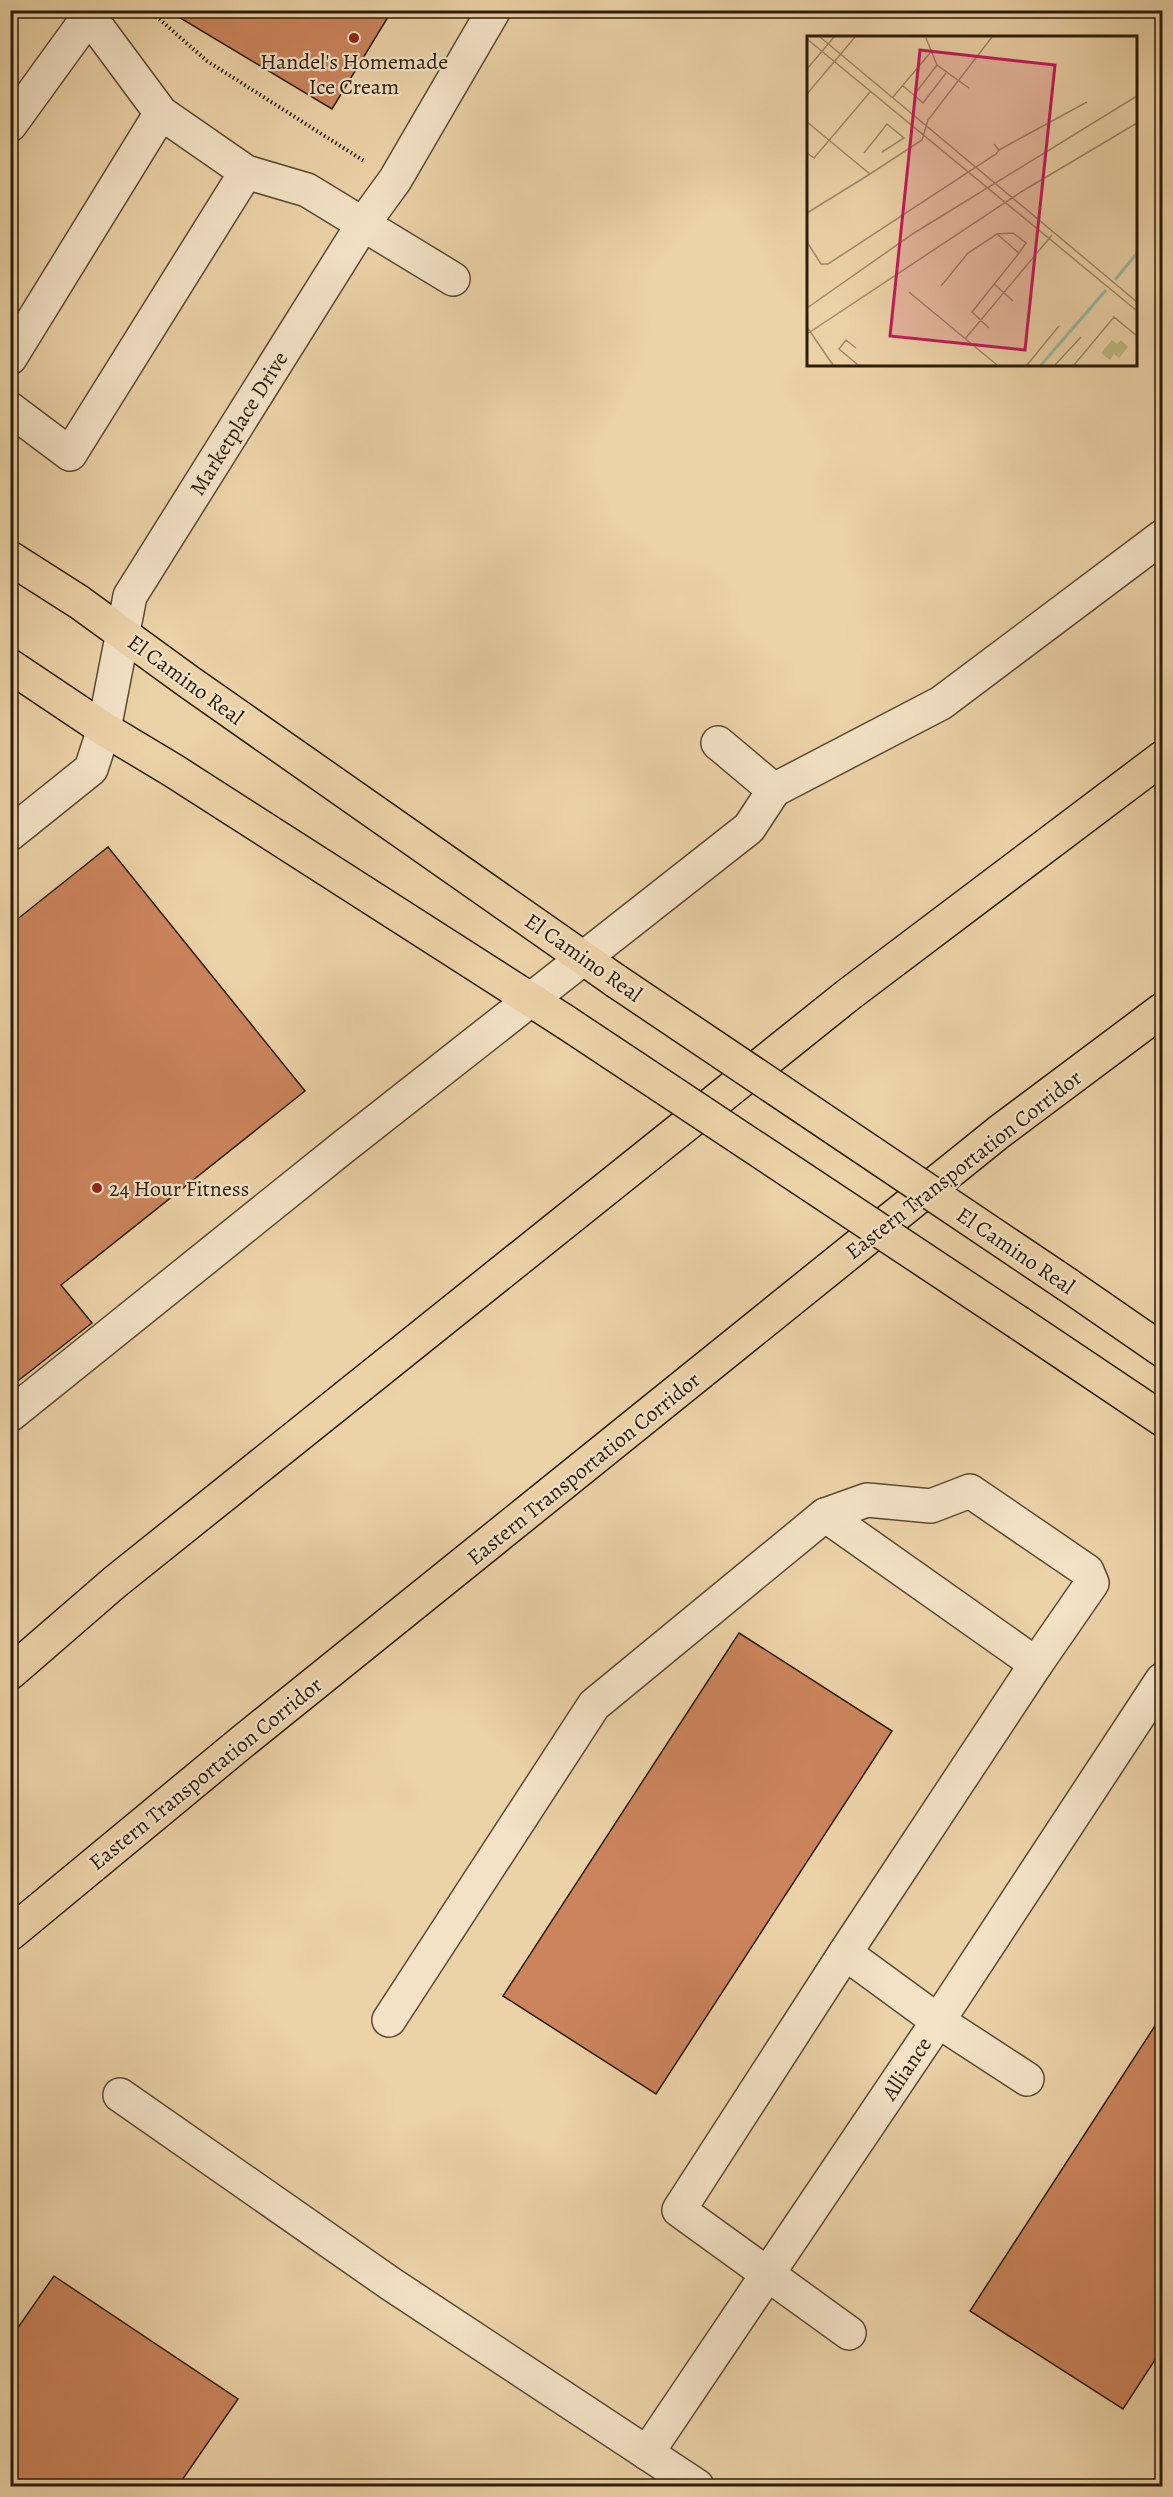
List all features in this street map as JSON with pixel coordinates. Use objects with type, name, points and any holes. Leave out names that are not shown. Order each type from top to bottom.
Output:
[{"type":"main road","name":"El Camino Real","points":[[10,558],[585,957],[616,981],[1162,1350]]},
{"type":"main road","points":[[10,666],[104,729],[174,771],[531,999],[1162,1419]]},
{"type":"main road","points":[[10,1673],[115,1582],[848,995],[1162,758]]},
{"type":"main road","name":"Eastern Transportation Corridor","points":[[10,1934],[242,1742],[981,1147],[1162,1010]]},
{"type":"street","name":"Marketplace Drive","points":[[10,834],[91,768],[104,729],[130,596],[363,224],[395,180],[494,10]]},
{"type":"street","points":[[11,123],[88,13],[161,114],[246,172],[307,190],[453,279]]},
{"type":"street","points":[[10,358],[161,114]]},
{"type":"street","points":[[10,409],[70,454],[246,172]]},
{"type":"street","points":[[10,1415],[332,1155],[749,828],[774,790],[941,703],[1162,537]]},
{"type":"street","points":[[718,743],[774,790]]},
{"type":"street","points":[[389,2020],[594,1705],[825,1515],[867,1500],[931,1506],[970,1491],[1087,1571],[1092,1583],[845,1953],[679,2210],[849,2333]]},
{"type":"street","points":[[825,1515],[1036,1664]]},
{"type":"street","name":"Alliance","points":[[647,2453],[938,2021],[1162,1680]]},
{"type":"street","points":[[845,1953],[938,2021],[1027,2079]]},
{"type":"street","points":[[120,2095],[391,2284],[697,2487]]},
{"type":"path","points":[[149,10],[207,61],[395,180]]},
{"type":"building","points":[[181,10],[376,10],[388,17],[332,109],[177,16]]},
{"type":"building","name":"24 Hour Fitness","points":[[108,847],[305,1091],[61,1285],[92,1323],[10,1387],[10,925]]},
{"type":"building","points":[[739,1633],[892,1731],[656,2094],[503,1996]]},
{"type":"building","points":[[1162,2015],[1162,2349],[1123,2409],[970,2311]]},
{"type":"building","points":[[54,2276],[238,2399],[178,2486],[10,2486],[10,2339]]},
{"type":"place","name":"Handel's Homemade Ice Cream","points":[[354,38]]},
{"type":"place","name":"24 Hour Fitness","points":[[97,1188]]}]
